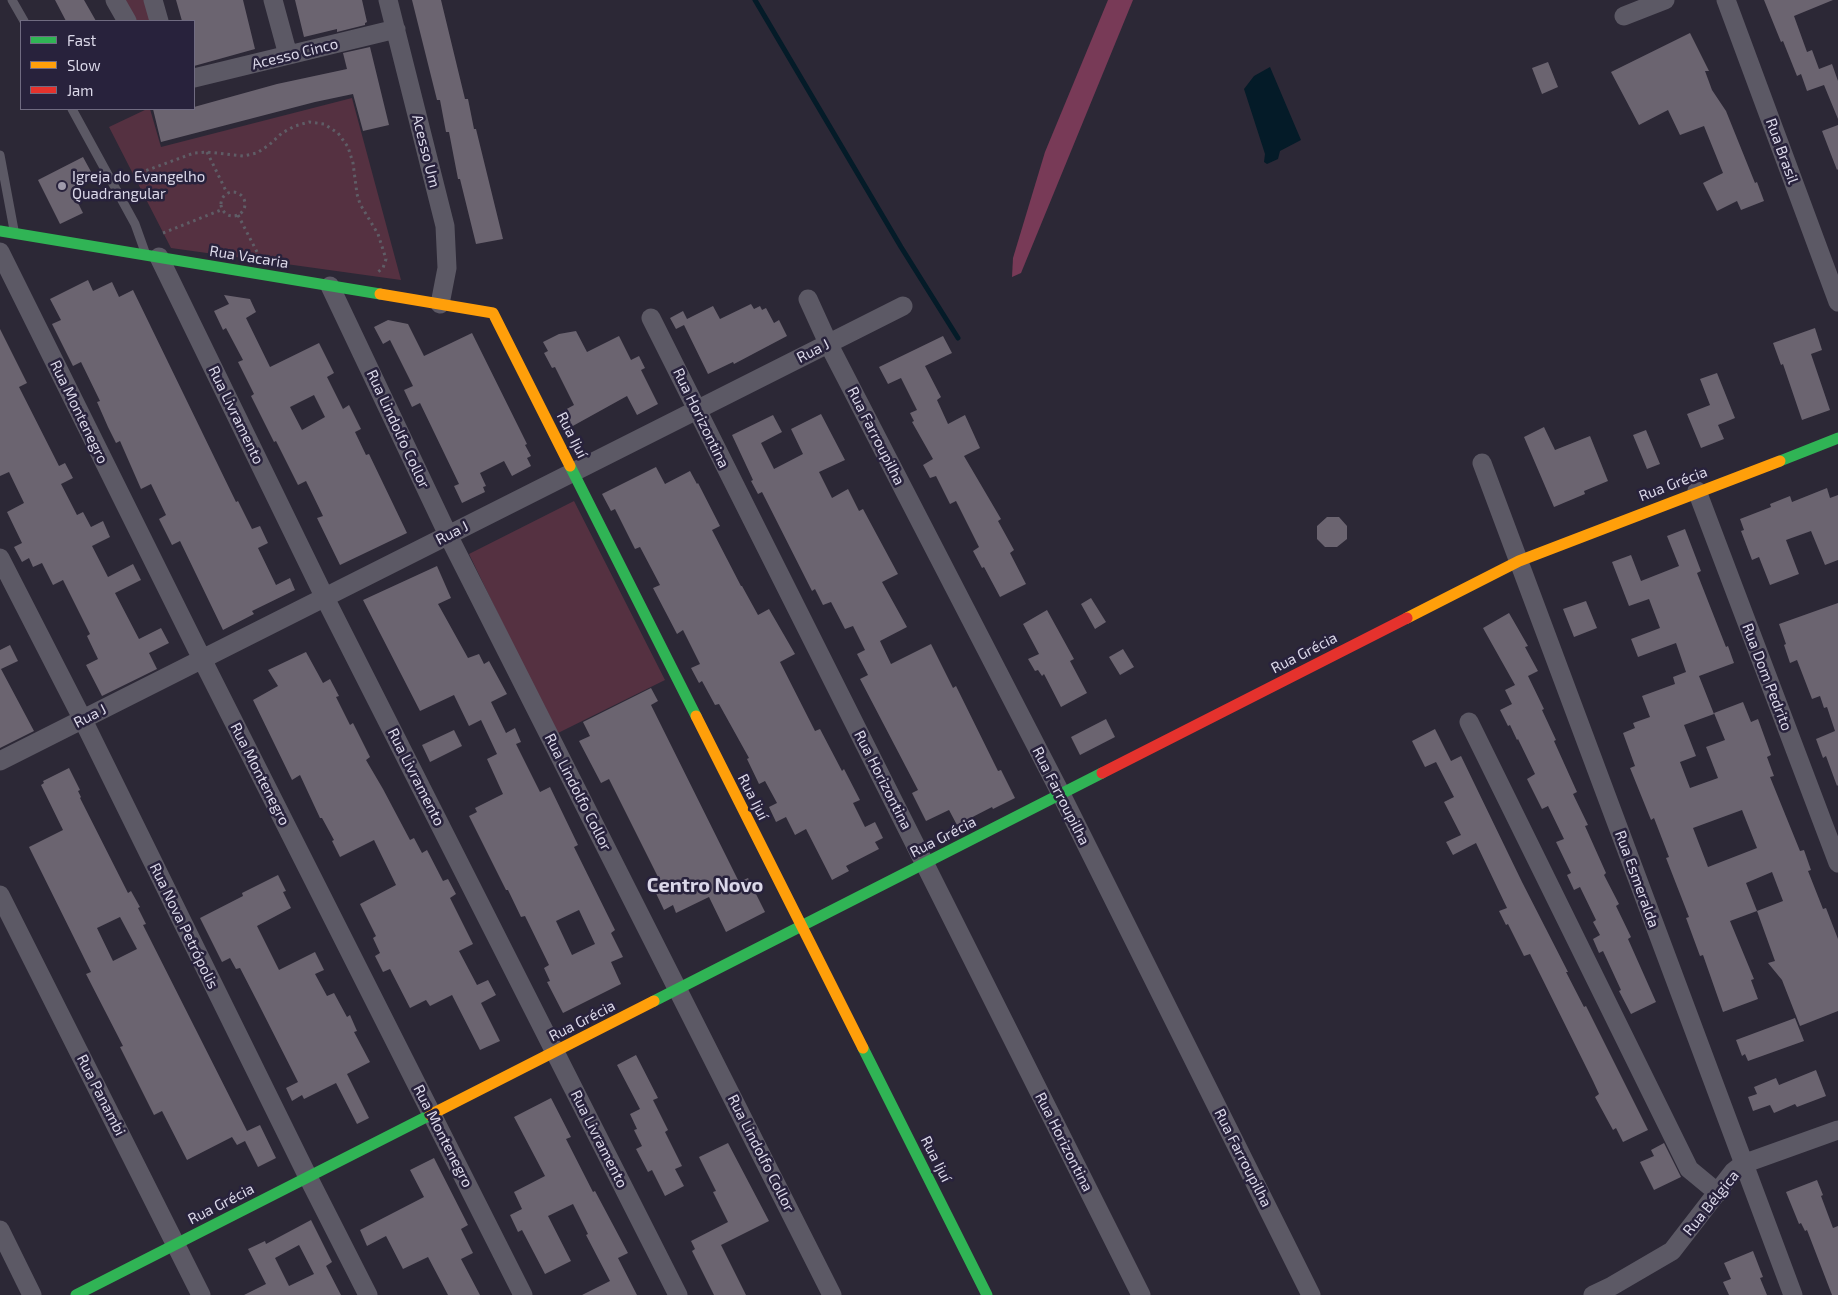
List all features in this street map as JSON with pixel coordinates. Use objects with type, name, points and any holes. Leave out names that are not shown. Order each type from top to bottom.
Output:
[{"type":"main road","name":"Rua Vacaria","points":[[0,231],[493,313]]},
{"type":"main road","name":"Rua Ijuí","points":[[493,313],[988,1295]]},
{"type":"main road","name":"Rua Grécia","points":[[76,1295],[1519,561],[1696,491],[1838,438]]},
{"type":"street","points":[[116,0],[126,20]]},
{"type":"street","points":[[153,0],[159,20]]},
{"type":"street","points":[[273,0],[288,55]]},
{"type":"street","name":"Acesso Um","points":[[388,0],[445,226],[447,268],[440,304]]},
{"type":"street","points":[[1624,16],[1665,0]]},
{"type":"street","name":"Rua Brasil","points":[[1726,0],[1838,302]]},
{"type":"street","name":"Acesso Cinco","points":[[195,78],[396,29]]},
{"type":"street","name":"Rua Montenegro","points":[[0,252],[202,659],[523,1295]]},
{"type":"street","name":"Rua Livramento","points":[[152,256],[678,1295]]},
{"type":"street","name":"Rua Lindolfo Collor","points":[[330,286],[448,535],[832,1295]]},
{"type":"street","name":"Rua Farroupilha","points":[[808,300],[828,343],[1061,794],[1311,1295]]},
{"type":"street","name":"Rua J","points":[[0,762],[903,306]]},
{"type":"street","name":"Rua Horizontina","points":[[652,318],[696,410],[1141,1295]]},
{"type":"street","name":"Rua Esmeralda","points":[[1482,463],[1793,1295]]},
{"type":"street","name":"Rua Dom Pedrito","points":[[1696,491],[1838,863]]},
{"type":"street","name":"Rua Nova Petrópolis","points":[[0,558],[83,720],[368,1295]]},
{"type":"street","points":[[1468,722],[1689,1169],[1718,1193]]},
{"type":"street","name":"Rua Panambi","points":[[0,895],[202,1295]]},
{"type":"street","name":"Rua Bélgica","points":[[1593,1295],[1672,1251],[1733,1172],[1743,1164],[1838,1130]]},
{"type":"street","points":[[0,1230],[32,1295]]},
{"type":"lane","points":[[12,0],[23,20]]},
{"type":"lane","name":"Rua Livramento","points":[[73,110],[152,256]]},
{"type":"lane","points":[[0,155],[14,233]]},
{"type":"path","points":[[134,175],[194,153],[207,152],[242,156],[257,152],[269,145],[282,133],[295,126],[309,122],[324,124],[338,133],[348,147],[353,163],[360,204],[378,234],[386,259],[383,268],[374,276]]},
{"type":"path","points":[[207,152],[228,193]]},
{"type":"path","points":[[236,192],[244,199],[244,210],[238,215],[230,216],[222,210],[222,199],[228,193],[236,192]]},
{"type":"path","points":[[163,233],[222,210]]},
{"type":"path","points":[[238,215],[258,253]]},
{"type":"shaded area","points":[[124,0],[146,0],[151,20],[134,20]]},
{"type":"shaded area","points":[[1108,0],[1133,0],[1021,273],[1012,277],[1013,258],[1045,152]]},
{"type":"shaded area","points":[[352,98],[401,280],[171,248],[109,127],[145,110],[150,110],[161,147]]},
{"type":"shaded area","points":[[574,501],[665,680],[556,734],[469,554]]},
{"type":"water","points":[[1270,67],[1301,140],[1280,151],[1278,159],[1267,164],[1264,162],[1265,154],[1244,89],[1254,76]]},
{"type":"building","points":[[55,0],[84,0],[95,20],[65,20]]},
{"type":"building","points":[[176,0],[243,0],[255,49],[195,66],[195,20],[182,20]]},
{"type":"building","points":[[295,0],[362,0],[367,22],[365,25],[337,32],[337,29],[304,37]]},
{"type":"building","points":[[412,0],[441,0],[465,99],[468,99],[503,239],[476,244],[460,179],[458,179],[449,132],[446,132],[440,100],[437,100]]},
{"type":"building","points":[[1764,0],[1833,0],[1794,16],[1807,52],[1812,50],[1819,69],[1832,64],[1838,81],[1838,119],[1824,85],[1807,91],[1801,74],[1797,76]]},
{"type":"building","points":[[1690,33],[1709,71],[1705,71],[1712,90],[1726,111],[1764,201],[1741,210],[1737,201],[1717,211],[1703,183],[1723,173],[1704,126],[1680,135],[1668,110],[1639,125],[1611,72]]},
{"type":"building","points":[[370,47],[389,125],[363,131],[353,94],[161,142],[153,110],[195,110],[195,107],[277,84],[347,69],[343,53]]},
{"type":"building","points":[[1548,62],[1558,87],[1542,94],[1532,68]]},
{"type":"building","points":[[1838,125],[1838,169],[1837,170],[1822,131]]},
{"type":"building","name":"Igreja do Evangelho Quadrangular","points":[[83,157],[95,179],[72,191],[83,213],[60,224],[38,180]]},
{"type":"building","points":[[88,280],[93,291],[112,282],[119,297],[133,290],[236,502],[238,501],[252,529],[260,526],[268,543],[258,548],[276,585],[290,578],[295,590],[252,611],[254,614],[223,630],[180,541],[172,545],[159,519],[166,515],[151,484],[141,489],[120,441],[116,443],[108,427],[97,402],[100,401],[81,362],[73,366],[52,324],[61,320],[50,299]]},
{"type":"building","points":[[224,295],[250,299],[256,312],[246,318],[270,367],[319,343],[334,373],[327,377],[343,409],[349,405],[361,429],[355,432],[366,455],[369,454],[407,533],[340,565],[317,518],[323,516],[306,481],[298,485],[276,441],[274,442],[251,396],[254,394],[238,362],[243,360],[226,328],[223,330],[214,311],[229,304]],"holes":[[[314,395],[325,417],[302,430],[290,407]]]},
{"type":"building","points":[[751,304],[754,309],[760,306],[762,310],[766,308],[774,323],[779,320],[787,336],[734,364],[733,362],[708,374],[684,325],[676,329],[670,318],[683,311],[687,319],[713,306],[720,319]]},
{"type":"building","points":[[388,320],[408,324],[424,356],[472,333],[527,444],[525,445],[531,456],[527,458],[531,466],[512,476],[504,461],[480,473],[486,486],[483,487],[485,492],[462,503],[454,486],[459,484],[420,403],[412,407],[404,390],[413,386],[390,340],[383,344],[374,327]]},
{"type":"building","points":[[1815,328],[1822,350],[1811,354],[1830,410],[1802,420],[1783,364],[1781,365],[1773,343]]},
{"type":"building","points":[[0,329],[27,383],[19,387],[59,466],[65,463],[73,478],[61,484],[77,515],[83,512],[91,527],[103,521],[110,537],[92,546],[108,577],[133,564],[141,580],[115,593],[139,639],[161,628],[169,643],[149,653],[157,669],[102,696],[86,665],[98,659],[87,636],[90,634],[63,580],[53,585],[42,563],[33,567],[29,558],[22,562],[14,547],[22,543],[7,512],[24,503],[9,472],[0,476]]},
{"type":"building","points":[[576,331],[587,352],[619,336],[631,360],[639,356],[645,368],[641,370],[658,404],[637,415],[627,396],[571,427],[563,411],[574,405],[555,367],[552,368],[544,353],[548,351],[543,342],[559,334]]},
{"type":"building","points":[[943,336],[952,353],[925,366],[941,397],[937,400],[948,424],[965,415],[980,448],[964,456],[1001,519],[998,521],[1014,550],[1010,553],[1026,584],[1000,597],[973,551],[979,547],[956,501],[950,504],[936,476],[930,478],[923,465],[933,459],[912,422],[914,421],[910,413],[917,410],[901,378],[888,384],[879,367]]},
{"type":"building","points":[[1717,373],[1735,418],[1718,425],[1724,439],[1701,448],[1687,414],[1710,405],[1700,379]]},
{"type":"building","points":[[821,414],[845,460],[819,472],[832,498],[848,489],[859,511],[863,509],[898,574],[882,582],[907,627],[880,641],[891,664],[931,644],[953,688],[956,686],[998,771],[1001,770],[1015,798],[993,809],[992,807],[957,825],[949,810],[926,821],[912,793],[918,790],[860,679],[868,675],[857,654],[865,650],[853,626],[845,629],[831,602],[823,605],[815,589],[812,591],[762,492],[758,494],[751,481],[753,480],[732,435],[773,415],[782,432],[761,443],[774,469],[803,454],[791,429]]},
{"type":"building","points":[[1544,427],[1555,450],[1590,436],[1608,481],[1584,491],[1585,494],[1554,507],[1524,437]]},
{"type":"building","points":[[1646,430],[1660,464],[1647,469],[1633,435]]},
{"type":"building","points":[[656,467],[665,484],[690,471],[698,483],[720,526],[712,530],[741,586],[758,615],[769,609],[795,654],[780,662],[815,731],[820,729],[860,800],[853,803],[865,827],[875,822],[883,838],[875,842],[879,849],[846,866],[849,871],[832,880],[806,829],[795,835],[786,817],[776,822],[769,807],[777,803],[765,781],[759,784],[747,759],[749,758],[719,704],[715,705],[702,681],[699,683],[691,668],[700,664],[683,630],[677,634],[653,588],[660,585],[640,547],[635,549],[615,509],[611,511],[602,494]]},
{"type":"building","points":[[1827,488],[1830,498],[1838,495],[1838,560],[1825,565],[1811,531],[1786,540],[1799,574],[1770,585],[1759,557],[1752,560],[1741,531],[1744,530],[1740,519],[1771,507],[1770,504],[1790,496],[1792,502]]},
{"type":"building","points":[[1327,517],[1339,517],[1347,526],[1347,539],[1337,547],[1325,547],[1317,539],[1317,526]]},
{"type":"building","points":[[1685,529],[1701,571],[1697,573],[1734,663],[1699,676],[1714,714],[1684,725],[1696,756],[1680,762],[1690,788],[1718,778],[1706,747],[1725,740],[1714,713],[1743,702],[1751,722],[1758,719],[1771,755],[1767,757],[1774,776],[1770,777],[1800,851],[1804,850],[1811,870],[1808,871],[1823,909],[1826,908],[1838,939],[1838,1011],[1800,1026],[1782,980],[1768,963],[1775,961],[1757,911],[1730,921],[1754,979],[1751,980],[1758,999],[1723,1012],[1703,955],[1700,956],[1686,918],[1689,917],[1666,858],[1669,857],[1654,818],[1651,820],[1630,768],[1635,766],[1623,733],[1635,728],[1633,723],[1650,717],[1642,696],[1675,684],[1673,677],[1686,672],[1676,643],[1638,657],[1631,639],[1660,628],[1649,599],[1629,606],[1612,562],[1631,555],[1641,581],[1679,566],[1667,536]],"holes":[[[1742,810],[1757,848],[1708,867],[1693,828]],[[1772,872],[1783,901],[1757,911],[1746,883]]]},
{"type":"building","points":[[437,566],[451,598],[438,604],[468,658],[479,654],[484,664],[489,661],[507,694],[491,702],[506,733],[515,728],[521,742],[516,744],[540,792],[550,787],[578,845],[574,847],[615,930],[611,933],[623,957],[611,962],[621,984],[563,1013],[547,982],[550,981],[544,968],[549,965],[525,916],[521,917],[508,890],[506,890],[469,816],[477,812],[475,808],[503,794],[487,759],[497,754],[481,720],[469,726],[454,695],[420,711],[363,600]],"holes":[[[579,910],[595,944],[572,955],[556,921]]]},
{"type":"building","points":[[1091,598],[1106,622],[1095,629],[1081,604]]},
{"type":"building","points":[[1586,601],[1597,628],[1574,637],[1563,609]]},
{"type":"building","points":[[1838,603],[1837,786],[1826,756],[1823,758],[1816,739],[1835,731],[1827,707],[1824,708],[1820,696],[1812,699],[1797,660],[1790,663],[1779,624]]},
{"type":"building","points":[[1047,610],[1074,659],[1070,661],[1087,693],[1061,707],[1044,674],[1042,676],[1038,670],[1035,671],[1028,659],[1039,654],[1023,624]]},
{"type":"building","points":[[1509,613],[1528,646],[1525,647],[1538,671],[1528,676],[1544,709],[1542,710],[1556,740],[1554,741],[1577,792],[1573,794],[1588,825],[1585,826],[1606,873],[1604,875],[1619,904],[1616,906],[1631,937],[1628,939],[1656,1002],[1631,1014],[1619,991],[1621,990],[1603,951],[1599,953],[1593,939],[1600,935],[1593,922],[1596,920],[1580,887],[1574,890],[1567,875],[1571,873],[1556,842],[1564,839],[1548,806],[1542,809],[1527,779],[1535,774],[1518,739],[1510,725],[1508,726],[1500,710],[1512,704],[1505,690],[1515,685],[1483,628]]},
{"type":"building","points":[[10,645],[18,661],[1,669],[34,731],[0,748],[0,650]]},
{"type":"building","points":[[1123,649],[1134,667],[1120,675],[1109,657]]},
{"type":"building","points":[[306,652],[323,683],[330,679],[339,696],[336,697],[350,725],[353,723],[370,757],[366,760],[410,840],[414,838],[422,853],[427,850],[443,881],[448,879],[456,894],[450,898],[473,944],[459,951],[477,985],[488,980],[496,995],[481,1003],[500,1041],[480,1050],[452,995],[430,1006],[426,1000],[410,1008],[390,969],[383,972],[375,956],[380,953],[373,938],[376,936],[360,904],[396,885],[374,840],[340,857],[332,841],[334,840],[322,818],[320,818],[300,775],[292,780],[253,700],[278,686],[268,670]]},
{"type":"building","points":[[651,688],[658,701],[651,705],[739,882],[748,878],[765,912],[726,932],[709,897],[676,913],[673,905],[664,910],[652,885],[660,881],[609,779],[601,783],[579,741],[590,736],[583,722]]},
{"type":"building","points":[[1106,719],[1115,737],[1080,755],[1071,737]]},
{"type":"building","points":[[1435,729],[1451,761],[1461,756],[1568,972],[1566,972],[1584,1007],[1586,1006],[1648,1130],[1623,1142],[1616,1128],[1613,1130],[1595,1097],[1599,1094],[1593,1081],[1530,954],[1524,956],[1508,924],[1506,925],[1499,911],[1507,908],[1476,843],[1453,855],[1446,842],[1461,835],[1444,802],[1454,797],[1436,762],[1425,767],[1412,741]]},
{"type":"building","points":[[454,730],[462,746],[430,762],[422,745]]},
{"type":"building","points":[[69,768],[80,790],[78,791],[80,798],[128,893],[131,891],[140,907],[138,908],[146,924],[143,925],[247,1131],[260,1125],[276,1158],[258,1167],[245,1141],[237,1145],[232,1137],[187,1160],[162,1111],[154,1115],[120,1047],[123,1046],[86,974],[91,972],[29,847],[63,830],[41,785],[44,783],[43,781]],"holes":[[[120,917],[137,949],[113,961],[97,928]]]},
{"type":"building","points":[[278,875],[286,891],[283,892],[291,908],[257,926],[279,970],[315,952],[324,970],[315,974],[327,996],[334,993],[347,1017],[350,1015],[357,1031],[354,1032],[370,1062],[347,1074],[369,1118],[357,1124],[336,1083],[304,1099],[302,1095],[292,1101],[286,1088],[298,1082],[240,968],[236,969],[230,958],[222,962],[200,918],[243,896],[242,893]]},
{"type":"building","points":[[1795,1018],[1804,1041],[1748,1061],[1745,1054],[1742,1056],[1736,1040]]},
{"type":"building","points":[[636,1055],[658,1098],[653,1100],[668,1130],[665,1132],[682,1166],[675,1169],[684,1186],[665,1196],[652,1170],[648,1172],[636,1149],[642,1146],[634,1130],[637,1129],[630,1114],[640,1109],[617,1065]]},
{"type":"building","points":[[1816,1070],[1826,1096],[1797,1107],[1795,1104],[1774,1113],[1770,1105],[1753,1111],[1748,1097],[1757,1094],[1754,1087],[1776,1078],[1779,1085]]},
{"type":"building","points":[[551,1098],[571,1137],[566,1139],[593,1192],[595,1191],[628,1253],[618,1258],[637,1295],[582,1295],[610,1281],[586,1235],[588,1234],[573,1204],[548,1216],[571,1261],[545,1274],[522,1230],[518,1232],[510,1215],[522,1209],[514,1192],[545,1176],[514,1117]]},
{"type":"building","points":[[728,1143],[769,1221],[721,1245],[746,1295],[714,1295],[692,1251],[695,1249],[691,1241],[728,1222],[713,1192],[716,1191],[699,1157]]},
{"type":"building","points":[[1664,1143],[1681,1177],[1654,1190],[1640,1162],[1654,1156],[1651,1150]]},
{"type":"building","points":[[434,1158],[468,1225],[461,1229],[473,1253],[461,1259],[480,1295],[448,1295],[428,1257],[403,1269],[386,1236],[367,1246],[360,1230],[424,1197],[410,1170]]},
{"type":"building","points":[[1817,1180],[1833,1228],[1838,1226],[1838,1295],[1832,1295],[1807,1230],[1805,1231],[1801,1223],[1799,1224],[1786,1192]]},
{"type":"building","points":[[311,1220],[332,1262],[326,1266],[341,1295],[244,1295],[266,1284],[248,1249],[265,1241],[266,1244]],"holes":[[[299,1245],[314,1274],[289,1286],[275,1258]]]},
{"type":"building","points":[[1753,1251],[1763,1277],[1760,1278],[1767,1295],[1729,1295],[1723,1282],[1731,1279],[1724,1263]]},
{"type":"waterway","points":[[755,0],[901,247],[958,338]]},
{"type":"traffic: fast","points":[[0,231],[380,294]]},
{"type":"traffic: fast","points":[[1780,461],[1838,438]]},
{"type":"traffic: fast","points":[[570,466],[696,716]]},
{"type":"traffic: fast","points":[[654,1001],[1102,773]]},
{"type":"traffic: fast","points":[[863,1048],[987,1295]]},
{"type":"traffic: fast","points":[[76,1295],[430,1115]]},
{"type":"traffic: slow","points":[[380,294],[493,313],[570,466]]},
{"type":"traffic: slow","points":[[1407,618],[1519,561],[1780,461]]},
{"type":"traffic: slow","points":[[696,716],[863,1048]]},
{"type":"traffic: slow","points":[[430,1115],[654,1001]]},
{"type":"traffic: jam","points":[[1102,773],[1407,618]]},
{"type":"place","name":"Igreja do Evangelho Quadrangular","points":[[62,186]]},
{"type":"district","name":"Centro Novo","points":[[705,885]]}]
